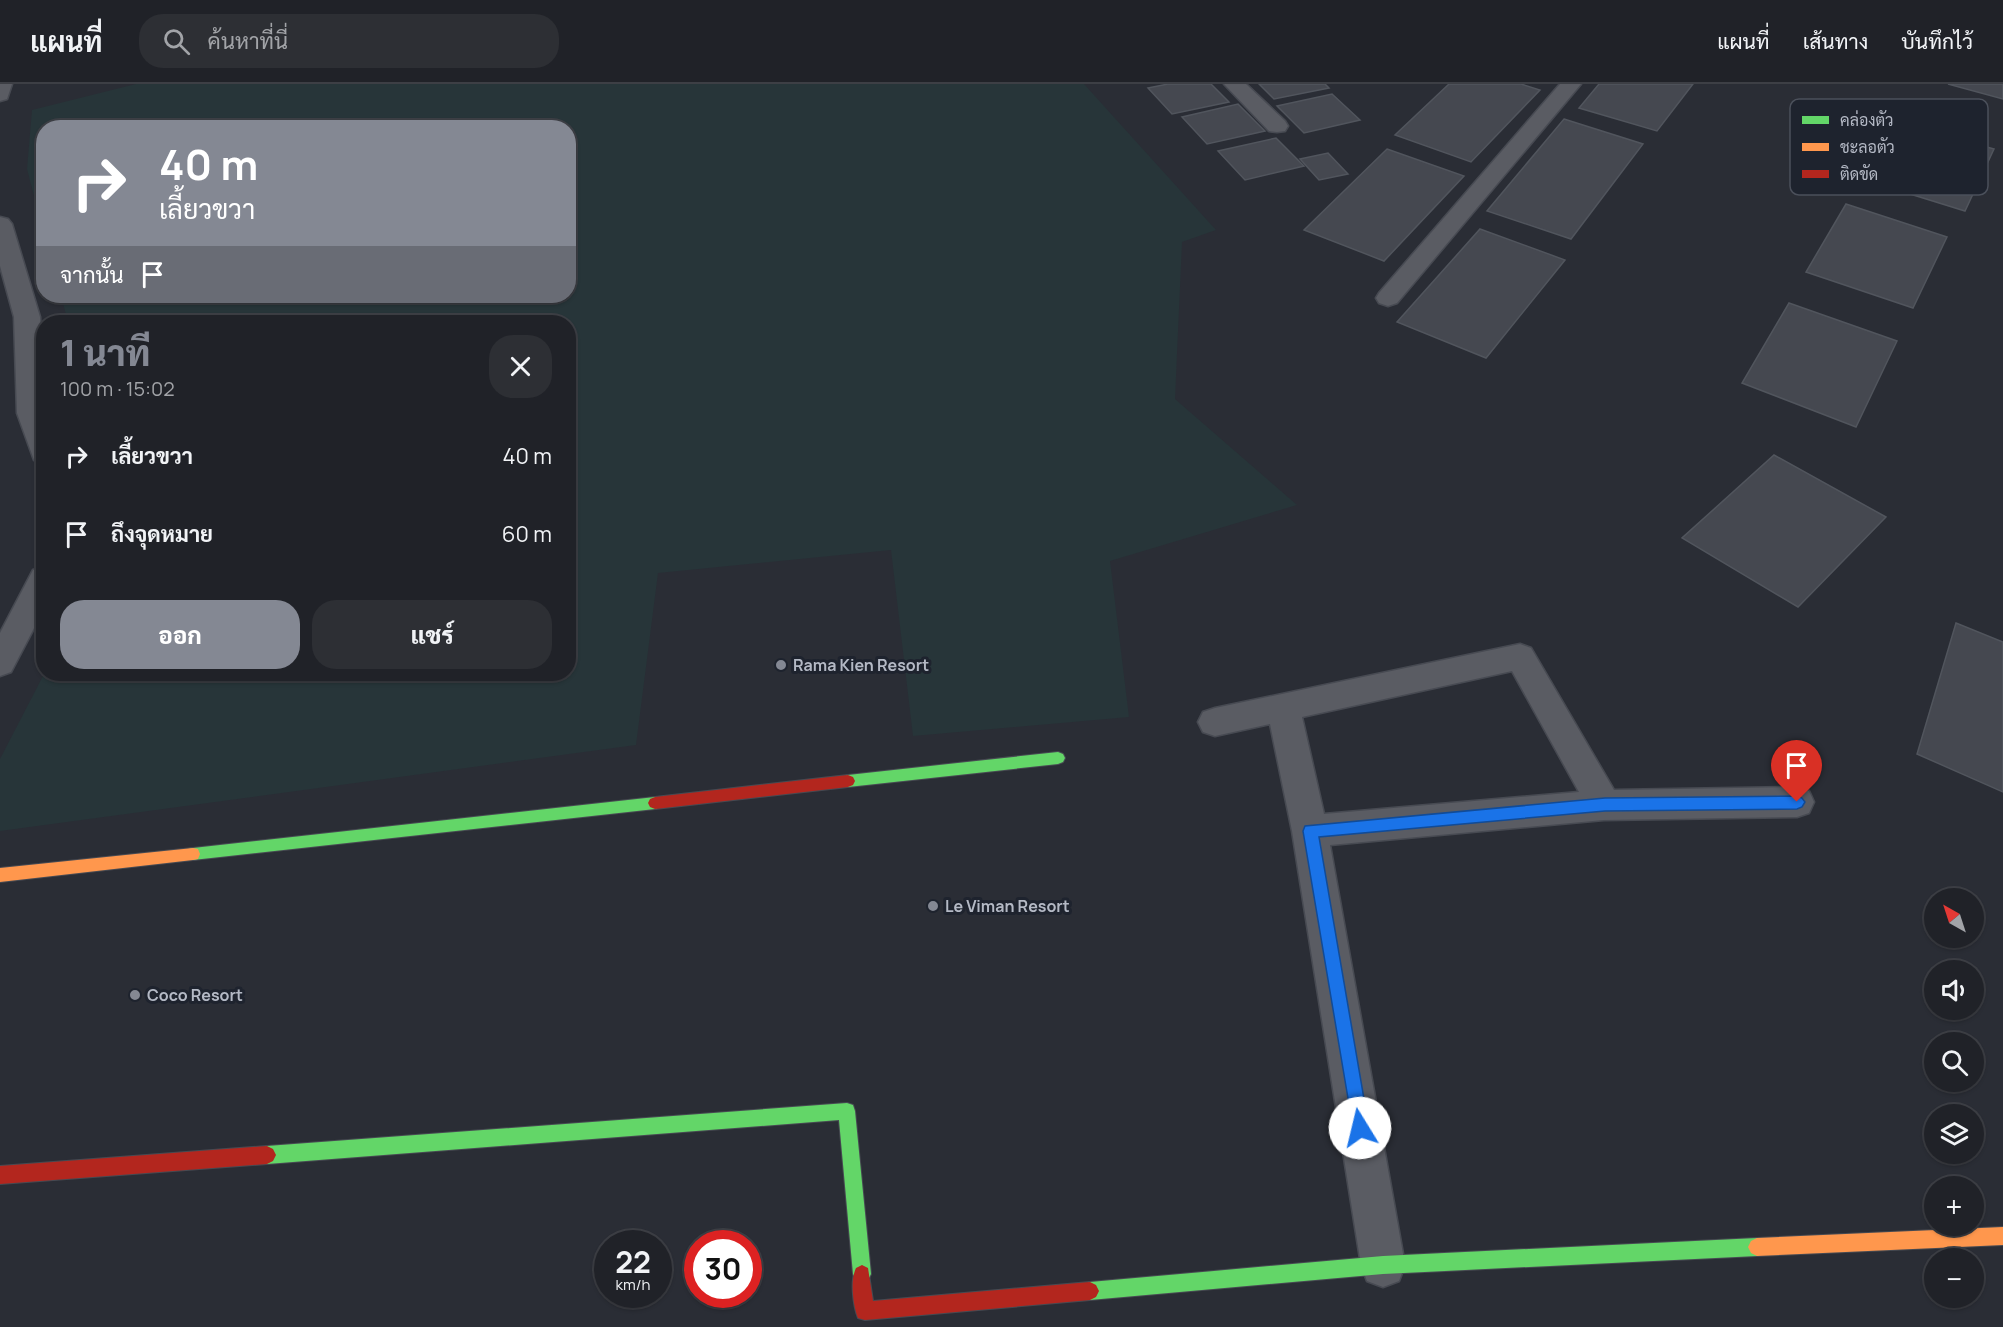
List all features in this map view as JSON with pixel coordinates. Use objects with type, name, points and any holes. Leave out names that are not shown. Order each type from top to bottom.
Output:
[{"type":"street","points":[[0,95],[2,84]]},
{"type":"street","points":[[1234,84],[1277,126]]},
{"type":"street","points":[[1388,298],[1571,84]]},
{"type":"street","points":[[0,224],[27,317],[31,413],[36,428]]},
{"type":"street","points":[[0,323],[27,317]]},
{"type":"street","points":[[0,663],[36,593]]},
{"type":"street","points":[[1215,722],[1520,657],[1605,804]]},
{"type":"street","points":[[1283,708],[1310,831],[1383,1265]]},
{"type":"street","points":[[0,875],[1058,758]]},
{"type":"street","points":[[1310,831],[1605,804],[1797,802]]},
{"type":"street","points":[[0,1175],[847,1111],[866,1311],[1383,1265],[2002,1236]]},
{"type":"shaded area","points":[[136,84],[1084,84],[1216,230],[1182,242],[1175,399],[1297,505],[1110,561],[1129,717],[913,736],[891,550],[658,573],[636,745],[0,831],[0,759],[40,681],[576,681],[576,315],[66,315],[63,303],[576,303],[576,120],[36,120],[36,203],[27,169],[32,110]]},
{"type":"building","points":[[1168,84],[1211,84],[1229,102],[1172,114],[1148,88]]},
{"type":"building","points":[[1259,84],[1325,84],[1329,88],[1274,99]]},
{"type":"building","points":[[1449,84],[1521,84],[1540,90],[1471,162],[1395,135]]},
{"type":"building","points":[[1599,84],[1693,84],[1657,131],[1579,108]]},
{"type":"building","points":[[1948,84],[2003,84],[2003,99]]},
{"type":"building","points":[[1332,94],[1360,120],[1304,133],[1277,106]]},
{"type":"building","points":[[1238,104],[1265,131],[1207,144],[1182,117]]},
{"type":"building","points":[[1564,119],[1643,144],[1571,239],[1487,211]]},
{"type":"building","points":[[1276,138],[1304,166],[1245,180],[1218,151]]},
{"type":"building","points":[[1988,147],[1994,149],[1988,162]]},
{"type":"building","points":[[1387,149],[1464,176],[1384,261],[1304,230]]},
{"type":"building","points":[[1328,153],[1348,174],[1319,180],[1300,159]]},
{"type":"building","points":[[1913,195],[1972,195],[1965,211]]},
{"type":"building","points":[[1846,204],[1947,237],[1913,308],[1806,272]]},
{"type":"building","points":[[1480,229],[1565,260],[1486,358],[1397,322]]},
{"type":"building","points":[[1789,303],[1897,341],[1856,427],[1742,383]]},
{"type":"building","points":[[1774,455],[1886,517],[1798,607],[1682,538]]},
{"type":"building","points":[[1956,623],[2003,642],[2003,792],[1917,754]]},
{"type":"traffic: fast","points":[[848,781],[1058,758]]},
{"type":"traffic: fast","points":[[193,854],[655,803]]},
{"type":"traffic: fast","points":[[267,1155],[847,1111],[862,1274]]},
{"type":"traffic: fast","points":[[1090,1291],[1383,1265],[1757,1247]]},
{"type":"traffic: slow","points":[[0,875],[193,854]]},
{"type":"traffic: slow","points":[[1757,1247],[2003,1236]]},
{"type":"traffic: jam","points":[[655,803],[848,781]]},
{"type":"traffic: jam","points":[[0,1175],[267,1155]]},
{"type":"traffic: jam","points":[[862,1274],[865,1311],[1090,1291]]},
{"type":"place","name":"Rama Kien Resort","points":[[781,665]]},
{"type":"place","name":"Le Viman Resort","points":[[933,906]]},
{"type":"place","name":"Coco Resort","points":[[135,995]]},
{"type":"route","points":[[1360,1128],[1310,831],[1605,804],[1797,802]]}]
